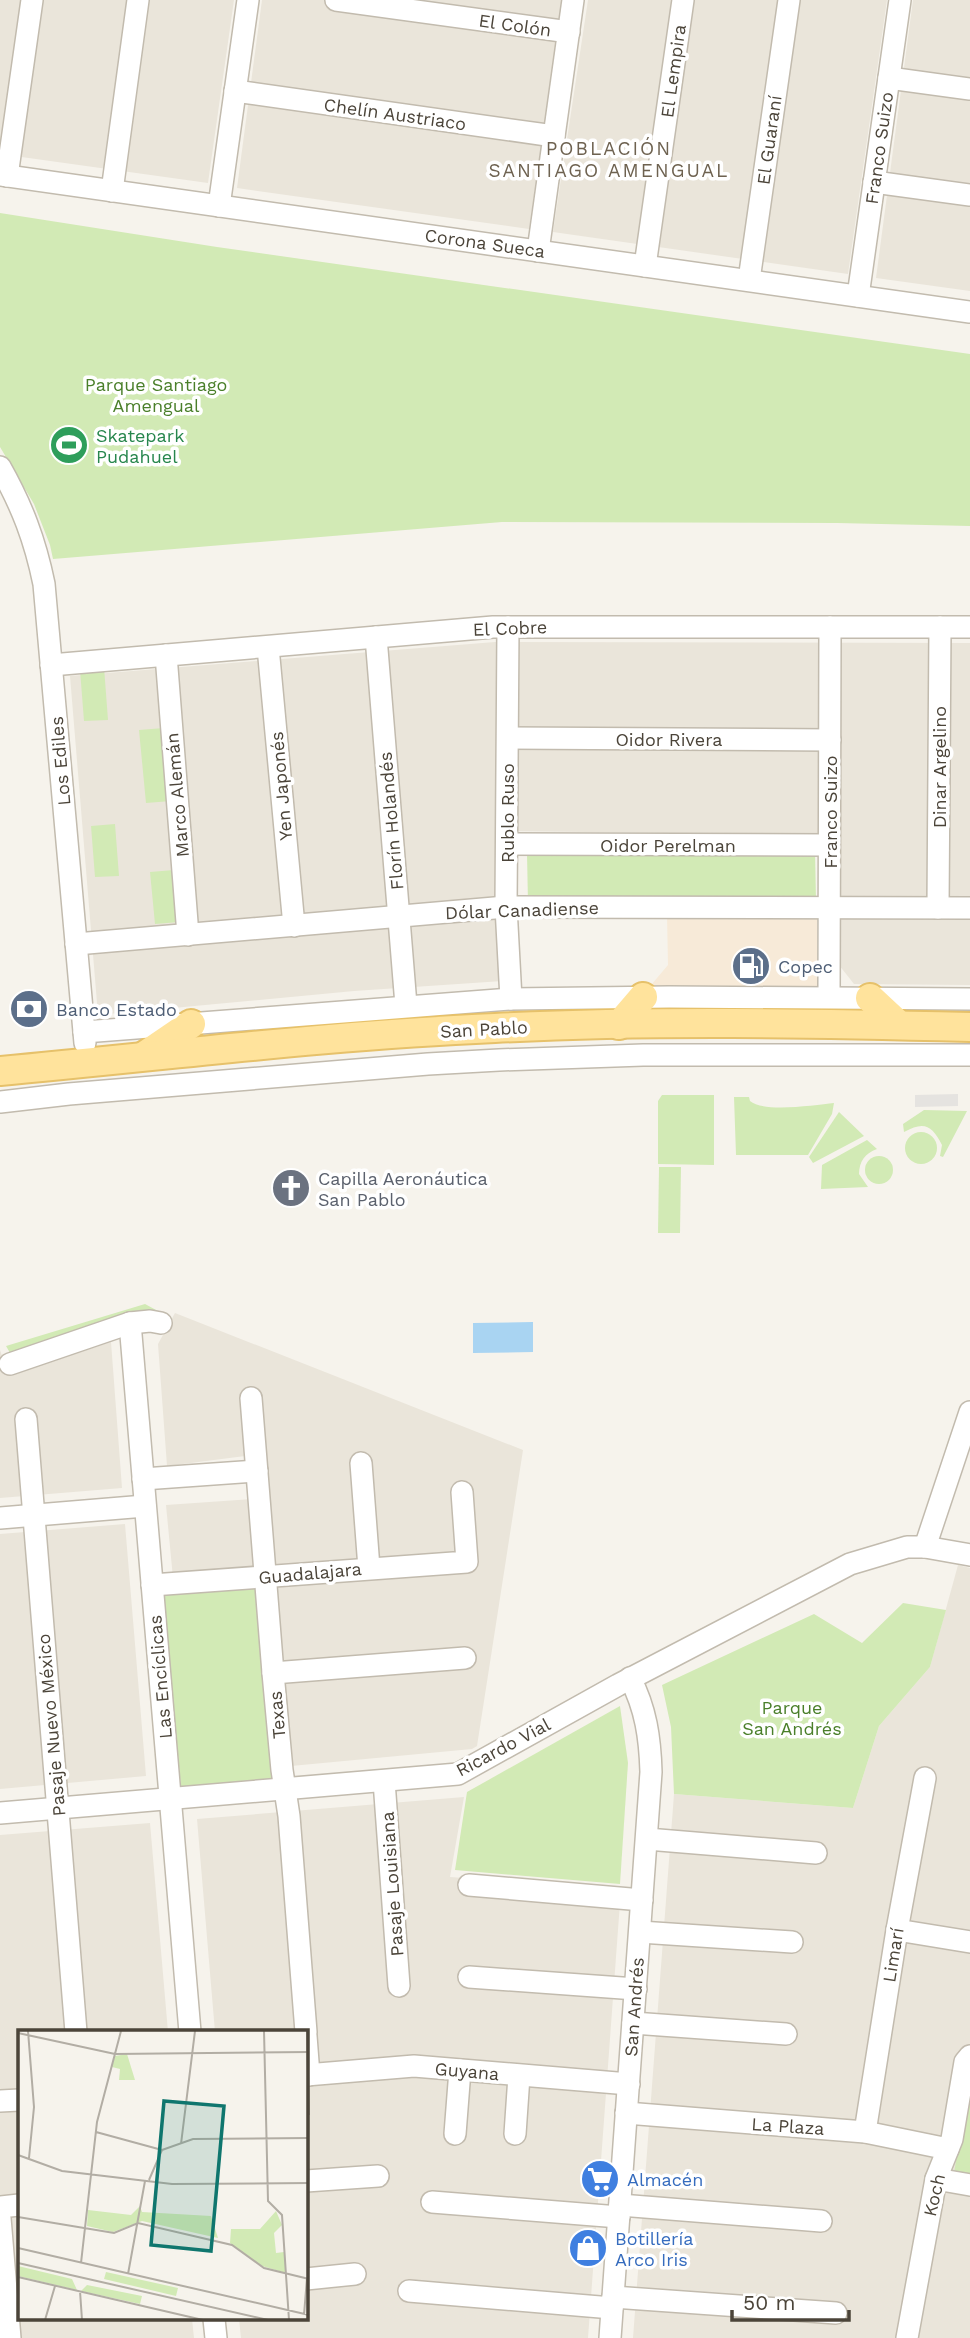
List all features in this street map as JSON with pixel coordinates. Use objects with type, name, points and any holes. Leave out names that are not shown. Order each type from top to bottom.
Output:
[{"type":"main road","points":[[619,1025],[643,998]]},
{"type":"main road","points":[[870,998],[899,1025]]},
{"type":"main road","points":[[142,1058],[191,1024]]},
{"type":"main road","name":"San Pablo","points":[[0,1071],[421,1032],[495,1028],[619,1025],[970,1027]]},
{"type":"street","points":[[4,176],[32,0]]},
{"type":"street","points":[[112,191],[138,0]]},
{"type":"street","points":[[219,206],[248,0]]},
{"type":"street","name":"El Colón","points":[[336,0],[569,32]]},
{"type":"street","points":[[538,251],[573,0]]},
{"type":"street","name":"El Lempira","points":[[645,266],[683,0]]},
{"type":"street","name":"El Guaraní","points":[[750,280],[789,0]]},
{"type":"street","name":"Franco Suizo","points":[[858,296],[900,0]]},
{"type":"street","points":[[889,78],[970,89]]},
{"type":"street","name":"Chelín Austriaco","points":[[235,92],[554,136]]},
{"type":"street","name":"Corona Sueca","points":[[4,176],[970,312]]},
{"type":"street","points":[[874,181],[970,195]]},
{"type":"street","name":"Los Ediles","points":[[0,467],[21,503],[36,547],[44,584],[87,1063]]},
{"type":"street","name":"El Cobre","points":[[51,665],[508,627],[970,627]]},
{"type":"street","name":"Rublo Ruso","points":[[508,627],[506,907],[511,999]]},
{"type":"street","name":"Franco Suizo","points":[[829,997],[830,627]]},
{"type":"street","name":"Dinar Argelino","points":[[938,908],[940,627]]},
{"type":"street","name":"Florín Holandés","points":[[376,637],[406,1005]]},
{"type":"street","name":"Yen Japonés","points":[[268,647],[293,926]]},
{"type":"street","name":"Marco Alemán","points":[[166,655],[188,935]]},
{"type":"street","name":"Oidor Rivera","points":[[508,738],[830,740]]},
{"type":"street","name":"Oidor Perelman","points":[[507,845],[830,845]]},
{"type":"street","name":"Dólar Canadiense","points":[[76,944],[506,907],[970,908]]},
{"type":"street","name":"San Pablo","points":[[84,1032],[406,1005],[511,999],[970,999]]},
{"type":"street","name":"San Pablo","points":[[0,1102],[69,1094],[499,1060],[643,1055],[970,1055]]},
{"type":"street","points":[[10,1364],[130,1323],[162,1323]]},
{"type":"street","name":"Las Encíclicas","points":[[130,1323],[190,2030]]},
{"type":"street","name":"Texas","points":[[251,1398],[306,2030]]},
{"type":"street","points":[[925,1547],[970,1412]]},
{"type":"street","name":"Pasaje Nuevo México","points":[[26,1419],[76,2030]]},
{"type":"street","points":[[361,1464],[369,1568]]},
{"type":"street","points":[[143,1479],[257,1471]]},
{"type":"street","name":"Guadalajara","points":[[152,1585],[467,1562],[462,1492]]},
{"type":"street","points":[[0,1518],[145,1506]]},
{"type":"street","name":"Ricardo Vial","points":[[0,1813],[450,1776],[465,1771],[631,1678],[850,1564],[895,1549],[925,1547],[970,1555]]},
{"type":"street","points":[[273,1673],[464,1658]]},
{"type":"street","name":"San Andrés","points":[[610,2338],[651,1772],[650,1743],[642,1702],[631,1678]]},
{"type":"street","name":"Limarí","points":[[865,2132],[897,1930],[925,1778]]},
{"type":"street","name":"Pasaje Louisiana","points":[[384,1782],[399,1986]]},
{"type":"street","points":[[647,1839],[816,1853]]},
{"type":"street","points":[[469,1885],[642,1900]]},
{"type":"street","points":[[897,1930],[970,1942]]},
{"type":"street","points":[[640,1932],[792,1942]]},
{"type":"street","points":[[469,1977],[636,1989]]},
{"type":"street","points":[[633,2023],[786,2034]]},
{"type":"street","name":"Koch","points":[[907,2338],[936,2179],[948,2149],[965,2062],[970,2056]]},
{"type":"street","name":"Guyana","points":[[308,2075],[414,2066],[629,2084]]},
{"type":"street","points":[[456,2134],[460,2070]]},
{"type":"street","points":[[515,2134],[519,2076]]},
{"type":"street","points":[[0,2101],[18,2100]]},
{"type":"street","name":"La Plaza","points":[[626,2113],[865,2132],[948,2149]]},
{"type":"street","points":[[308,2181],[378,2176]]},
{"type":"street","points":[[936,2179],[970,2185]]},
{"type":"street","points":[[432,2202],[821,2221]]},
{"type":"street","points":[[0,2207],[18,2205]]},
{"type":"street","points":[[0,2218],[13,2303],[10,2338]]},
{"type":"street","points":[[308,2278],[355,2274]]},
{"type":"street","points":[[410,2291],[836,2313]]},
{"type":"street","points":[[214,2320],[216,2338]]},
{"type":"shaded area","points":[[0,0],[234,0],[208,183],[0,154]]},
{"type":"shaded area","points":[[262,0],[563,0],[529,229],[237,188]]},
{"type":"shaded area","points":[[588,0],[887,0],[848,274],[553,232]]},
{"type":"shaded area","points":[[913,0],[970,0],[970,291],[876,278]]},
{"type":"shaded area","points":[[495,642],[970,643],[970,985],[854,984],[839,965],[837,835],[499,831],[516,980],[354,991],[98,1015],[70,676]]},
{"type":"shaded area","points":[[817,911],[817,993],[646,991],[668,965],[667,915]]},
{"type":"shaded area","points":[[958,1094],[958,1106],[915,1107],[915,1095]]},
{"type":"shaded area","points":[[175,1313],[523,1450],[477,1746],[472,1749],[291,1766],[173,1578],[166,1505],[266,1498],[257,1387],[248,1389],[253,1455],[167,1466],[158,1344]]},
{"type":"shaded area","points":[[111,1342],[122,1488],[0,1498],[0,1350],[9,1376]]},
{"type":"shaded area","points":[[125,1524],[146,1776],[0,1789],[0,1534]]},
{"type":"shaded area","points":[[958,1565],[970,1568],[970,2338],[633,2338],[674,1794],[853,1808],[879,1726],[930,1667]]},
{"type":"shaded area","points":[[464,1797],[450,1877],[621,1889],[588,2338],[241,2338],[239,2320],[308,2320],[308,2030],[215,2030],[197,1819]]},
{"type":"shaded area","points":[[150,1823],[168,2030],[18,2030],[18,2089],[0,2091],[0,1835]]},
{"type":"shaded area","points":[[18,2110],[18,2320],[192,2320],[194,2338],[0,2338],[0,2111]]},
{"type":"green space","name":"Parque Santiago Amengual","points":[[0,213],[217,247],[970,354],[970,526],[502,522],[53,559],[34,504],[0,447]]},
{"type":"green space","points":[[104,667],[108,720],[84,721],[80,670]]},
{"type":"green space","points":[[164,728],[171,801],[146,803],[139,730]]},
{"type":"green space","points":[[115,824],[119,876],[95,877],[91,826]]},
{"type":"green space","points":[[815,851],[816,900],[528,903],[527,854]]},
{"type":"green space","points":[[174,870],[179,922],[155,924],[150,872]]},
{"type":"green space","points":[[662,1095],[714,1095],[714,1165],[658,1164],[658,1101]]},
{"type":"green space","points":[[734,1097],[749,1097],[750,1101],[766,1107],[834,1103],[832,1114],[808,1155],[736,1155]]},
{"type":"green space","points":[[924,1110],[967,1111],[943,1157],[940,1156],[942,1145],[931,1129],[922,1126],[904,1132],[903,1124]]},
{"type":"green space","points":[[839,1112],[864,1136],[813,1163],[809,1157]]},
{"type":"green space","points":[[921,1132],[932,1137],[937,1148],[932,1159],[921,1164],[910,1159],[905,1148],[910,1137]]},
{"type":"green space","points":[[867,1140],[877,1149],[863,1158],[860,1166],[859,1174],[868,1187],[821,1189],[822,1165]]},
{"type":"green space","points":[[879,1156],[889,1160],[893,1170],[889,1180],[879,1184],[869,1180],[865,1170],[869,1160]]},
{"type":"green space","points":[[659,1167],[681,1167],[680,1233],[658,1233]]},
{"type":"green space","points":[[145,1304],[169,1317],[165,1328],[132,1322],[13,1358],[6,1346]]},
{"type":"green space","points":[[260,1584],[278,1779],[181,1787],[162,1590]]},
{"type":"green space","name":"Parque San Andrés","points":[[903,1603],[946,1610],[930,1667],[879,1726],[853,1808],[674,1794],[671,1727],[662,1685],[814,1614],[862,1643]]},
{"type":"green space","points":[[620,1706],[628,1763],[620,1884],[455,1870],[467,1792]]},
{"type":"green space","points":[[970,2078],[970,2176],[954,2173]]},
{"type":"water","points":[[533,1322],[533,1352],[473,1353],[473,1323]]},
{"type":"place","name":"Skatepark Pudahuel","points":[[69,445]]},
{"type":"place","name":"Copec","points":[[751,966]]},
{"type":"place","name":"Banco Estado","points":[[29,1009]]},
{"type":"place","name":"Capilla Aeronáutica San Pablo","points":[[291,1188]]},
{"type":"place","name":"Almacén","points":[[600,2179]]},
{"type":"place","name":"Botillería Arco Iris","points":[[588,2248]]},
{"type":"district","name":"POBLACIÓN SANTIAGO AMENGUAL","points":[[609,159]]}]
